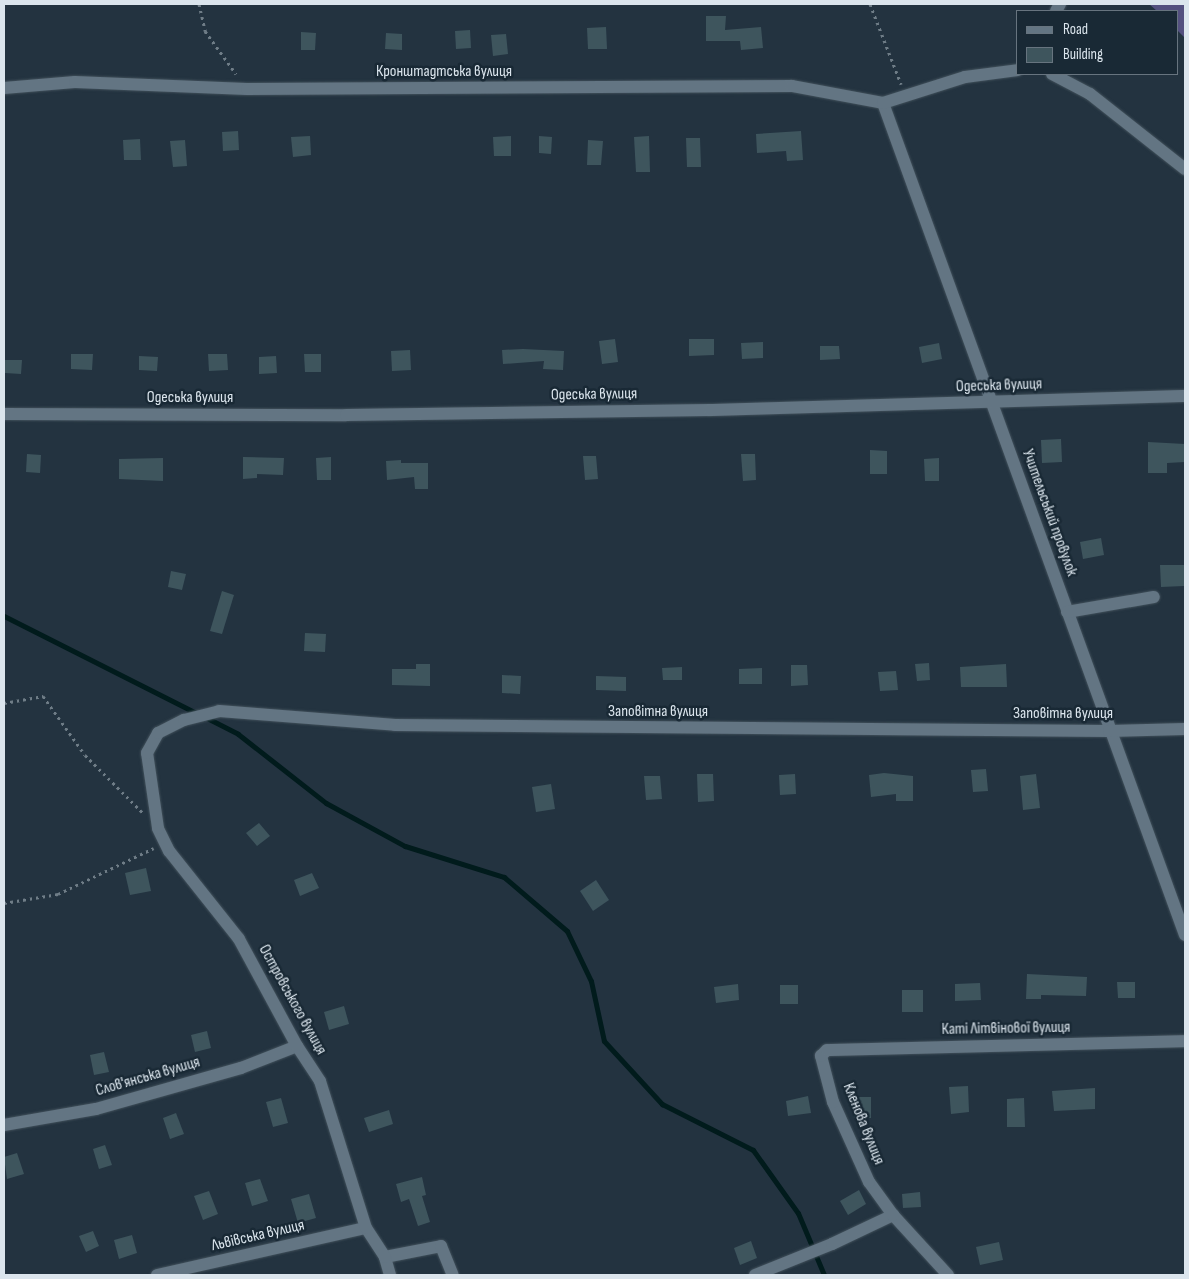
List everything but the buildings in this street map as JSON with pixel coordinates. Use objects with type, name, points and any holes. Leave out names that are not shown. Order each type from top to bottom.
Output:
[{"type":"street","points":[[882,102],[964,77],[1016,70]]},
{"type":"street","points":[[1054,75],[1090,94],[1185,169]]},
{"type":"street","name":"Кронштадтська вулиця","points":[[4,88],[75,82],[247,89],[792,86],[882,102]]},
{"type":"street","name":"Учительський провулок","points":[[882,102],[992,402],[1109,731],[1185,935]]},
{"type":"street","name":"Одеська вулиця","points":[[4,414],[346,414],[992,402],[1185,396]]},
{"type":"street","points":[[1067,612],[1154,596]]},
{"type":"street","name":"Заповітна вулиця","points":[[147,753],[158,733],[184,720],[219,711],[395,725],[1109,731],[1185,729]]},
{"type":"street","name":"Островського вулиця","points":[[147,753],[158,828],[165,843],[239,939],[297,1046],[320,1081],[366,1228],[385,1257],[390,1275]]},
{"type":"street","name":"Каті Літвінової вулиця","points":[[827,1050],[1185,1041]]},
{"type":"street","name":"Слов'янська вулиця","points":[[4,1125],[96,1109],[241,1068],[297,1046]]},
{"type":"street","name":"Кленова вулиця","points":[[827,1050],[821,1056],[852,1149],[870,1182],[893,1215],[948,1275]]},
{"type":"street","points":[[755,1275],[832,1244],[893,1215]]},
{"type":"street","name":"Львівська вулиця","points":[[157,1275],[366,1228]]},
{"type":"street","points":[[385,1257],[441,1246],[453,1275]]},
{"type":"path","points":[[199,4],[206,31],[247,89]]},
{"type":"path","points":[[870,4],[905,94]]},
{"type":"path","points":[[4,703],[43,696],[85,755],[158,828]]},
{"type":"path","points":[[4,903],[58,894],[165,843]]},
{"type":"shaded area","points":[[1149,4],[1185,4],[1185,38],[1179,32],[1179,10],[1156,10]]},
{"type":"waterway","points":[[4,616],[198,714]]},
{"type":"waterway","points":[[205,717],[238,734],[326,803],[405,846],[504,877],[567,931],[591,981],[604,1041],[662,1104],[753,1150],[798,1213],[824,1275]]}]
